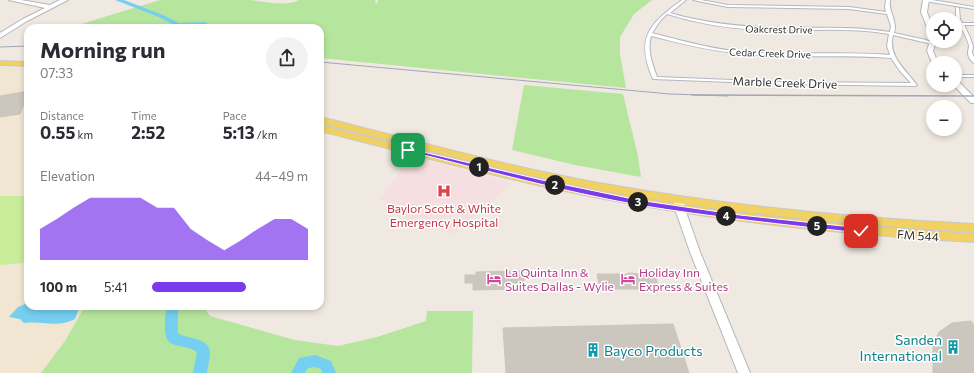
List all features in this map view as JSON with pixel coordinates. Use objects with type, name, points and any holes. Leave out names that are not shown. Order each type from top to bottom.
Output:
[{"type":"main road","points":[[0,57],[24,58]]},
{"type":"main road","points":[[0,63],[24,64]]},
{"type":"main road","name":"FM 544","points":[[324,121],[410,146]]},
{"type":"main road","name":"FM 544","points":[[324,129],[638,193],[680,204],[795,224],[932,236],[974,238]]},
{"type":"main road","name":"FM 544","points":[[680,204],[924,226],[974,228]]},
{"type":"main road","points":[[924,226],[932,236]]},
{"type":"street","points":[[12,0],[49,7]]},
{"type":"street","points":[[0,29],[42,5],[54,0]]},
{"type":"street","points":[[0,36],[21,22],[65,0]]},
{"type":"street","points":[[649,34],[655,22],[684,0]]},
{"type":"street","points":[[695,0],[728,6],[849,8],[888,13]]},
{"type":"street","points":[[888,0],[886,4],[894,30],[890,40],[890,53],[893,57]]},
{"type":"street","points":[[925,0],[957,8],[974,9]]},
{"type":"street","points":[[925,0],[974,9]]},
{"type":"street","points":[[925,0],[924,12],[926,19]]},
{"type":"street","points":[[957,8],[958,12]]},
{"type":"street","name":"Oakcrest Drive","points":[[667,14],[702,24],[732,28],[868,30],[892,34],[896,37],[926,40]]},
{"type":"street","points":[[962,24],[974,24]]},
{"type":"street","points":[[962,28],[973,46],[970,53],[974,62]]},
{"type":"street","name":"Cedar Creek Drive","points":[[649,34],[697,46],[749,53],[872,55],[893,57]]},
{"type":"street","name":"Marble Creek Drive","points":[[649,34],[647,51],[655,78],[782,83],[915,85],[893,57]]},
{"type":"street","points":[[962,76],[974,76]]},
{"type":"street","points":[[962,90],[974,101]]},
{"type":"street","points":[[680,204],[695,252],[744,373]]},
{"type":"shaded area","points":[[0,67],[24,68],[24,310],[83,310],[65,341],[41,373],[0,373]]},
{"type":"shaded area","name":"Baylor Scott & White Emergency Hospital","points":[[411,156],[512,183],[455,234],[385,212],[386,207],[384,201],[380,200]]},
{"type":"green space","points":[[160,0],[253,0],[280,4],[299,0],[375,0],[376,5],[378,0],[652,0],[634,14],[620,37],[620,54],[626,88],[324,58],[324,24],[81,24]]},
{"type":"green space","points":[[524,85],[623,94],[638,156],[641,177],[575,165],[512,150]]},
{"type":"green space","points":[[0,196],[24,197],[24,262],[0,265]]},
{"type":"green space","points":[[83,310],[206,310],[210,316],[295,340],[338,346],[377,337],[426,321],[427,311],[473,311],[472,373],[41,373],[65,341]]},
{"type":"water","points":[[24,305],[24,310],[78,310],[75,319],[69,322],[57,324],[24,323],[20,319],[9,317],[18,307]]},
{"type":"building","points":[[24,92],[24,104],[20,114],[0,117],[0,96]]},
{"type":"building","name":"La Quinta Inn & Suites Dallas - Wylie","points":[[520,271],[521,276],[524,276],[524,289],[473,290],[473,283],[465,283],[465,275],[476,275],[476,272]]},
{"type":"building","name":"Holiday Inn Express & Suites","points":[[628,273],[656,275],[658,288],[600,289],[597,274]]},
{"type":"building","name":"Sanden International","points":[[971,321],[974,325],[974,373],[933,373],[933,344],[939,332],[952,323]]},
{"type":"building","name":"Bayco Products","points":[[673,324],[689,373],[506,373],[503,328]]},
{"type":"waterway","points":[[118,0],[161,16],[176,24]]},
{"type":"waterway","points":[[172,310],[171,336],[179,341],[196,345],[204,350],[200,373]]},
{"type":"waterway","points":[[298,373],[304,362],[315,361],[326,365],[329,373]]},
{"type":"railway","points":[[0,47],[24,46]]},
{"type":"railway","points":[[324,62],[670,94],[700,95]]},
{"type":"railway","points":[[692,95],[700,95]]},
{"type":"railway","points":[[700,95],[974,96]]},
{"type":"railway","points":[[700,95],[728,96]]},
{"type":"place","name":"Baylor Scott & White Emergency Hospital","points":[[444,191]]},
{"type":"place","name":"La Quinta Inn & Suites Dallas - Wylie","points":[[494,279]]},
{"type":"place","name":"Holiday Inn Express & Suites","points":[[628,279]]},
{"type":"place","name":"Sanden International","points":[[953,347]]},
{"type":"place","name":"Bayco Products","points":[[593,350]]},
{"type":"route","points":[[408,150],[542,182],[638,202],[740,218],[861,231]]}]
